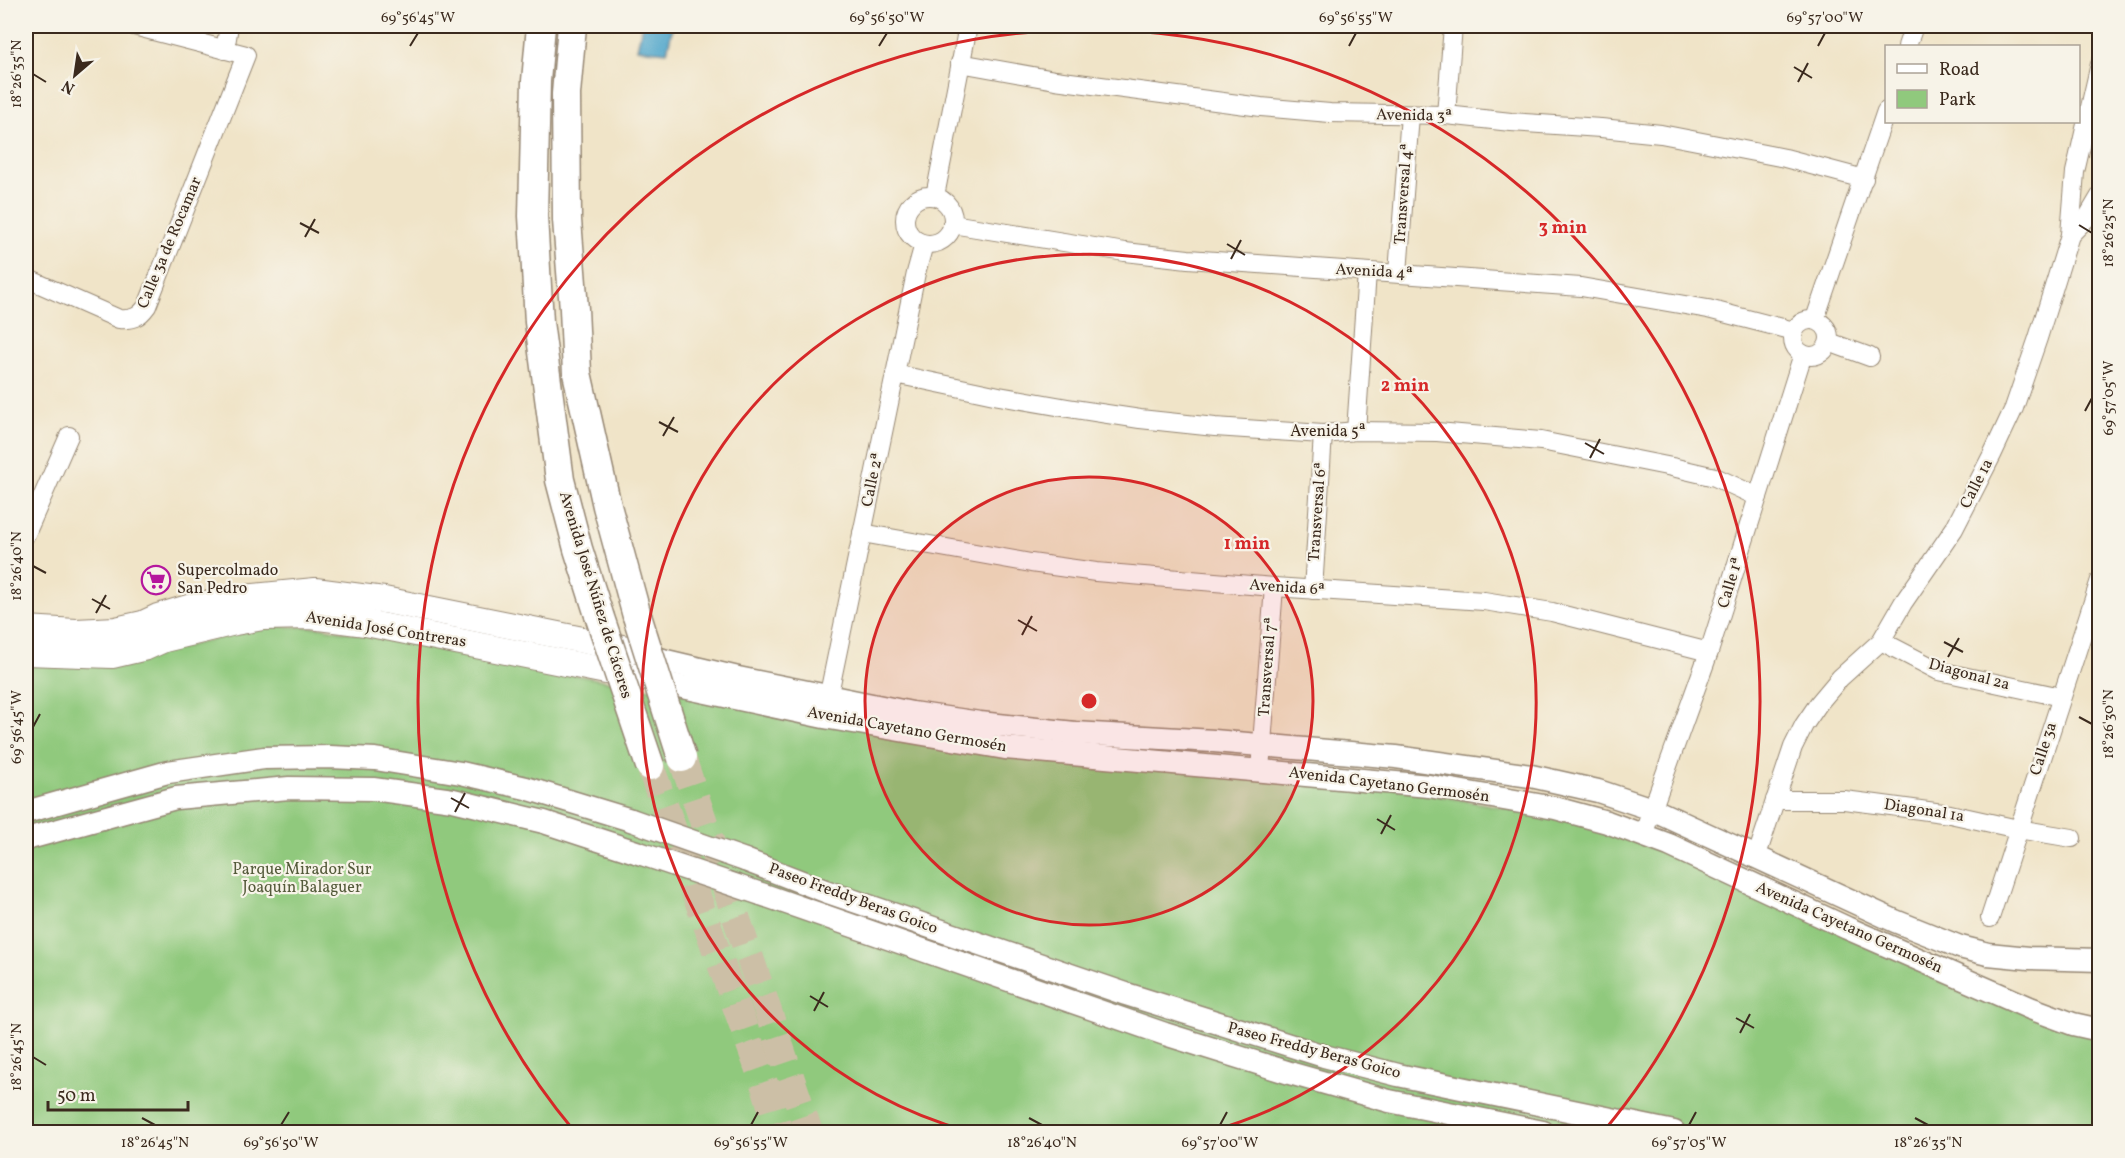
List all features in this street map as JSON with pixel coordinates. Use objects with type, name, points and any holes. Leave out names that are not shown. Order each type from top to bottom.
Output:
[{"type":"main road","points":[[534,26],[536,81]]},
{"type":"main road","name":"Avenida José Núñez de Cáceres","points":[[541,26],[536,81],[533,216],[539,322],[560,480],[598,615],[650,766]]},
{"type":"main road","name":"Avenida José Núñez de Cáceres","points":[[572,26],[566,94],[567,220],[577,373],[637,616],[682,758]]},
{"type":"main road","points":[[566,94],[580,26]]},
{"type":"main road","name":"Avenida José Contreras","points":[[26,629],[76,632],[116,630],[143,624],[195,606],[243,598],[315,591],[384,600],[633,650]]},
{"type":"main road","name":"Avenida José Contreras","points":[[26,652],[112,655],[146,647],[164,639],[235,622],[262,617],[311,616],[377,626],[641,678]]},
{"type":"street","points":[[134,26],[225,50],[229,26]]},
{"type":"street","points":[[935,196],[968,26]]},
{"type":"street","points":[[1446,115],[1453,26]]},
{"type":"street","points":[[1907,45],[1912,26]]},
{"type":"street","name":"Calle 3a de Rocamar","points":[[26,278],[119,319],[132,320],[141,314],[147,306],[246,55],[225,50]]},
{"type":"street","name":"Avenida 3ª","points":[[960,63],[1055,80],[1194,100],[1330,113],[1446,115],[1661,134],[1785,158],[1864,179]]},
{"type":"street","name":"Calle 1a","points":[[1756,858],[1793,747],[1809,718],[1840,678],[1881,641],[1954,529],[1992,455],[2017,398],[2070,235],[2075,172],[2100,64]]},
{"type":"street","name":"Transversal 4ª","points":[[1398,273],[1410,115]]},
{"type":"street","points":[[1815,320],[1885,117]]},
{"type":"street","points":[[935,196],[946,203],[952,214],[952,224],[952,229],[946,237],[937,243],[924,244],[909,234],[904,223],[908,206],[915,199],[935,196]]},
{"type":"street","points":[[2070,235],[2093,219],[2100,196]]},
{"type":"street","name":"Avenida 4ª","points":[[952,224],[1125,252],[1240,264],[1581,287],[1708,309],[1794,331]]},
{"type":"street","name":"Calle 2ª","points":[[827,706],[924,244]]},
{"type":"street","points":[[1356,431],[1367,272]]},
{"type":"street","points":[[1805,320],[1815,320],[1821,322],[1828,331],[1829,342],[1819,354],[1808,356],[1798,351],[1793,342],[1794,331],[1796,326],[1805,320]]},
{"type":"street","points":[[1829,342],[1870,357]]},
{"type":"street","name":"Calle 1ª","points":[[1643,836],[1709,652],[1803,354]]},
{"type":"street","name":"Avenida 5ª","points":[[896,374],[999,396],[1140,419],[1215,427],[1323,434],[1356,431],[1437,432],[1541,441],[1672,466],[1715,477],[1758,497]]},
{"type":"street","name":"Transversal 6ª","points":[[1313,590],[1323,434]]},
{"type":"street","points":[[26,534],[69,436]]},
{"type":"street","name":"Avenida 6ª","points":[[862,533],[1031,563],[1096,572],[1484,601],[1551,612],[1709,652]]},
{"type":"street","name":"Calle 3a","points":[[1990,918],[2100,580]]},
{"type":"street","name":"Transversal 7ª","points":[[1260,770],[1274,587]]},
{"type":"street","name":"Diagonal 2a","points":[[1881,641],[1939,671],[2061,697]]},
{"type":"street","name":"Avenida Cayetano Germosén","points":[[633,650],[666,661],[738,678],[827,706],[1005,748],[1429,786],[1556,808],[1607,822],[1669,845],[1847,928],[2030,1008],[2073,1024],[2100,1030]]},
{"type":"street","name":"Avenida Cayetano Germosén","points":[[641,678],[827,706],[912,713],[980,723],[1075,733],[1214,741],[1396,757],[1531,776],[1598,791],[1652,809],[1895,921],[1960,947],[1988,954],[2029,958],[2100,960]]},
{"type":"street","name":"Paseo Freddy Beras Goico","points":[[26,812],[168,772],[264,758],[375,759],[462,773],[526,788],[632,820],[825,891],[1126,994],[1324,1056],[1398,1075],[1674,1132]]},
{"type":"street","name":"Paseo Freddy Beras Goico","points":[[26,839],[176,798],[289,788],[373,789],[453,800],[544,822],[761,894],[1143,1026],[1293,1074],[1389,1101],[1543,1132]]},
{"type":"street","name":"Diagonal 1a","points":[[1775,800],[1844,800],[1876,804],[1950,814],[2072,838]]},
{"type":"green space","name":"Parque Mirador Sur Joaquín Balaguer","points":[[264,626],[320,627],[645,688],[1402,789],[1595,824],[2100,1036],[2099,1132],[26,1132],[26,662],[127,662]]},
{"type":"water","points":[[642,26],[673,26],[667,52],[637,49]]},
{"type":"tunnel","points":[[682,758],[809,1132]]},
{"type":"tunnel","points":[[650,766],[766,1089],[779,1132]]},
{"type":"place","name":"Supercolmado San Pedro","points":[[156,580]]}]
